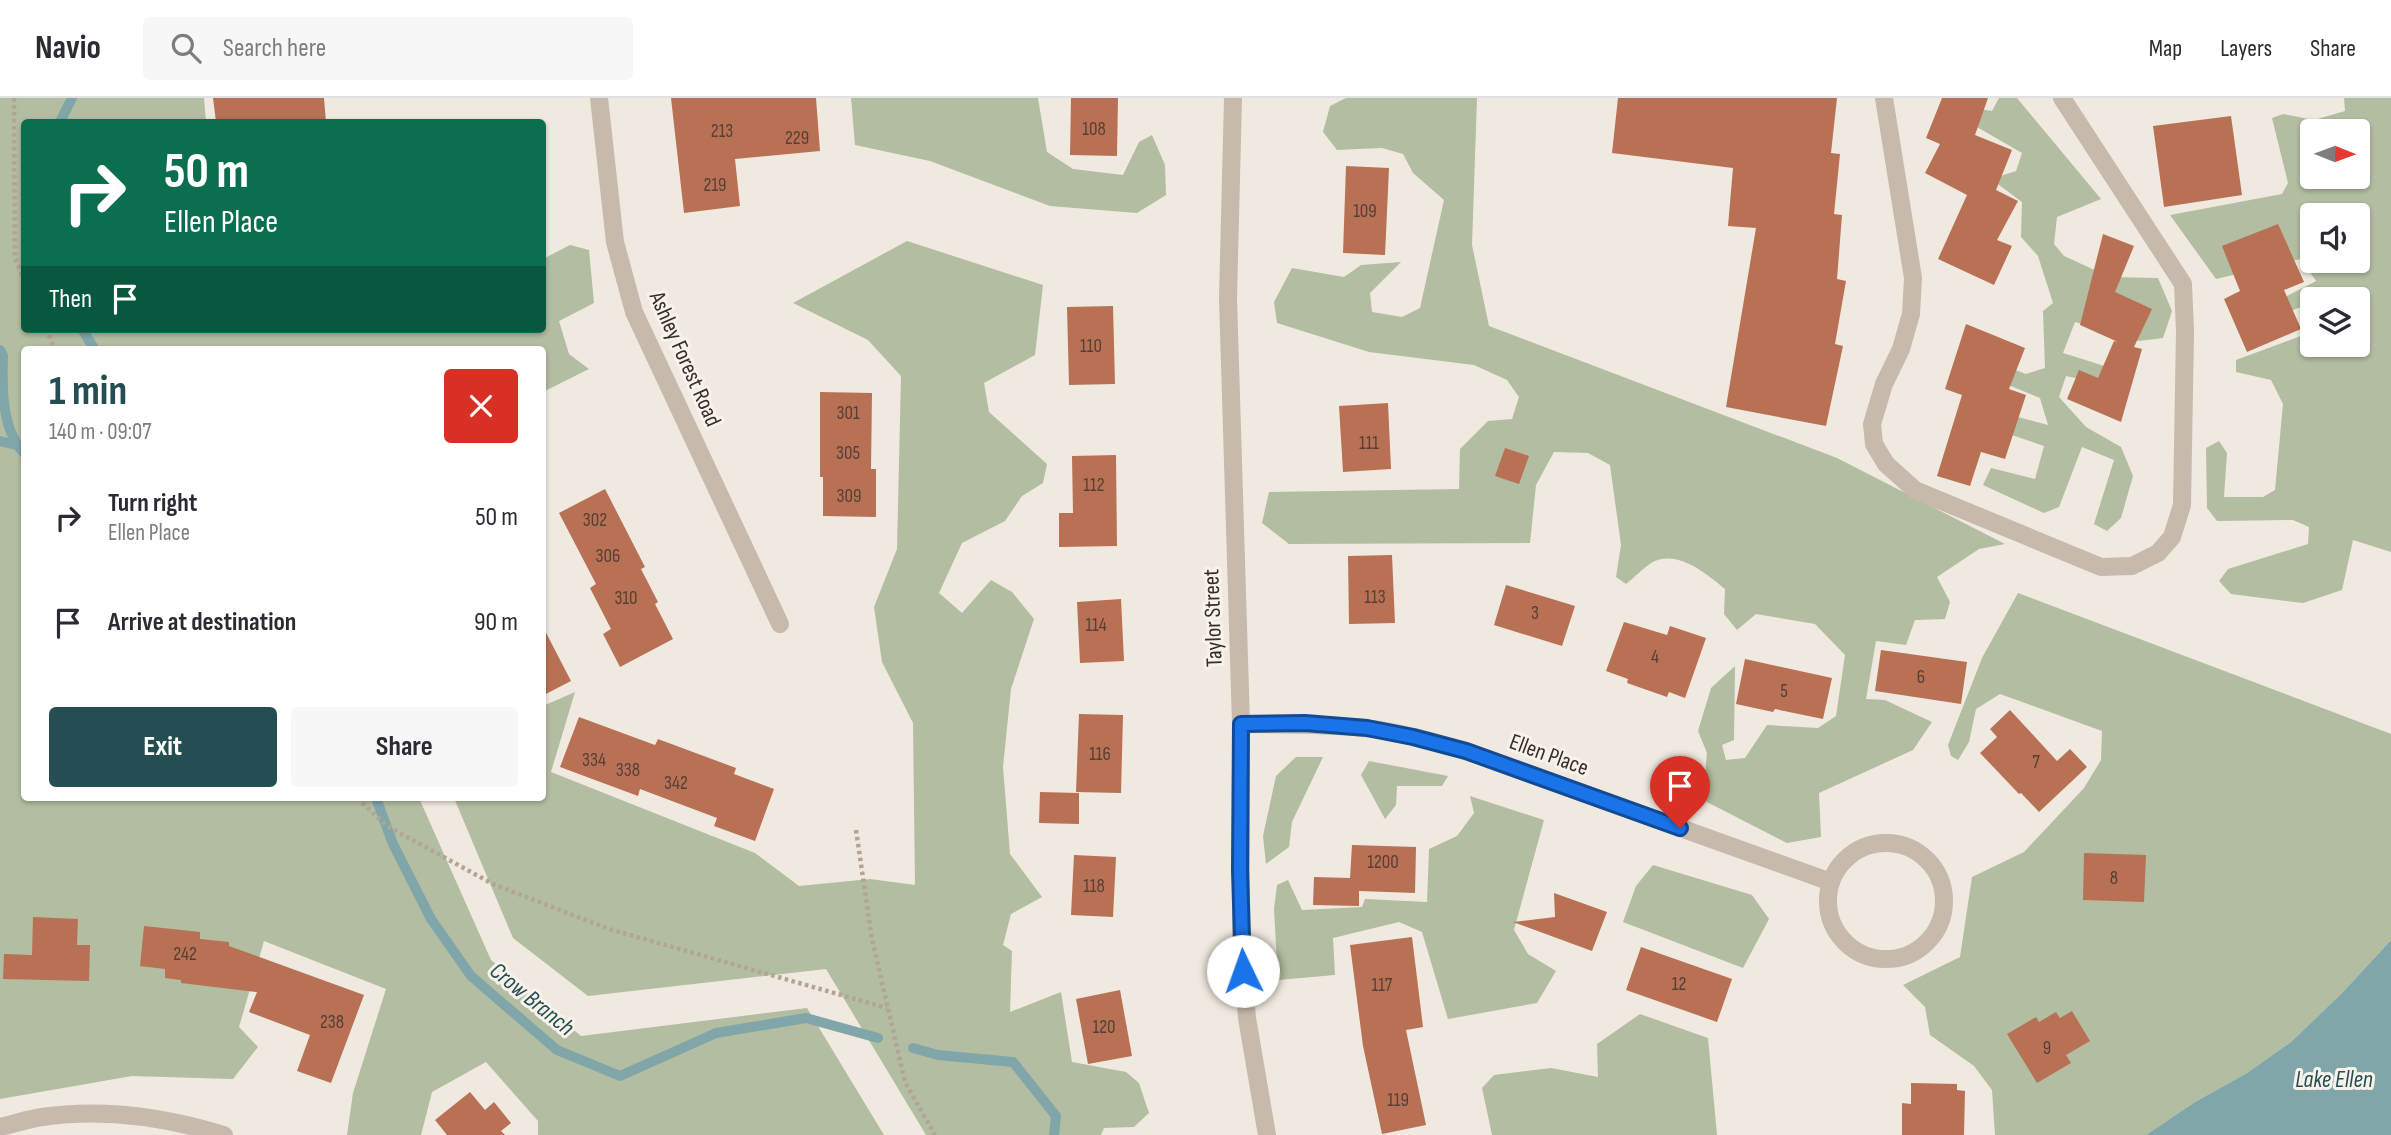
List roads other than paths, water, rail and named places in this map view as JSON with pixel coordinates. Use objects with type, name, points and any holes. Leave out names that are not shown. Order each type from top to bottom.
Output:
[{"type":"street","name":"Ashley Forest Road","points":[[599,98],[615,242],[634,312],[780,624]]},
{"type":"street","name":"Taylor Street","points":[[1233,98],[1228,299],[1241,724],[1241,948],[1247,1018],[1267,1135]]},
{"type":"street","points":[[1884,98],[1913,278],[1911,314],[1902,349],[1884,384],[1872,424],[1874,443],[1886,464],[1914,490],[2101,567],[2132,566],[2158,553],[2172,537],[2182,505],[2185,331],[2183,284],[2062,98]]},
{"type":"street","name":"Ellen Place","points":[[1241,724],[1305,723],[1367,728],[1466,751],[1830,882]]},
{"type":"street","points":[[1888,842],[1906,845],[1922,854],[1934,867],[1942,884],[1945,902],[1942,920],[1933,937],[1920,949],[1904,957],[1885,960],[1867,957],[1851,948],[1834,927],[1828,900],[1830,882],[1839,866],[1853,853],[1869,845],[1888,842]]},
{"type":"street","points":[[0,1127],[41,1117],[97,1112],[151,1118],[224,1135]]},
{"type":"water","name":"Lake Ellen","points":[[2391,940],[2391,1135],[2146,1135],[2195,1102],[2247,1073],[2291,1042],[2343,992]]},
{"type":"waterway","name":"Crow Branch","points":[[62,119],[72,98]]},
{"type":"waterway","name":"Crow Branch","points":[[84,333],[93,346]]},
{"type":"waterway","points":[[0,350],[3,356],[4,407],[11,432],[21,449]]},
{"type":"waterway","points":[[0,441],[17,445]]},
{"type":"waterway","name":"Crow Branch","points":[[377,801],[393,844],[431,919],[471,976],[557,1050],[620,1076],[716,1033],[806,1018],[878,1038]]},
{"type":"waterway","name":"Crow Branch","points":[[913,1048],[938,1055],[1013,1062],[1056,1116],[1054,1135]]}]
